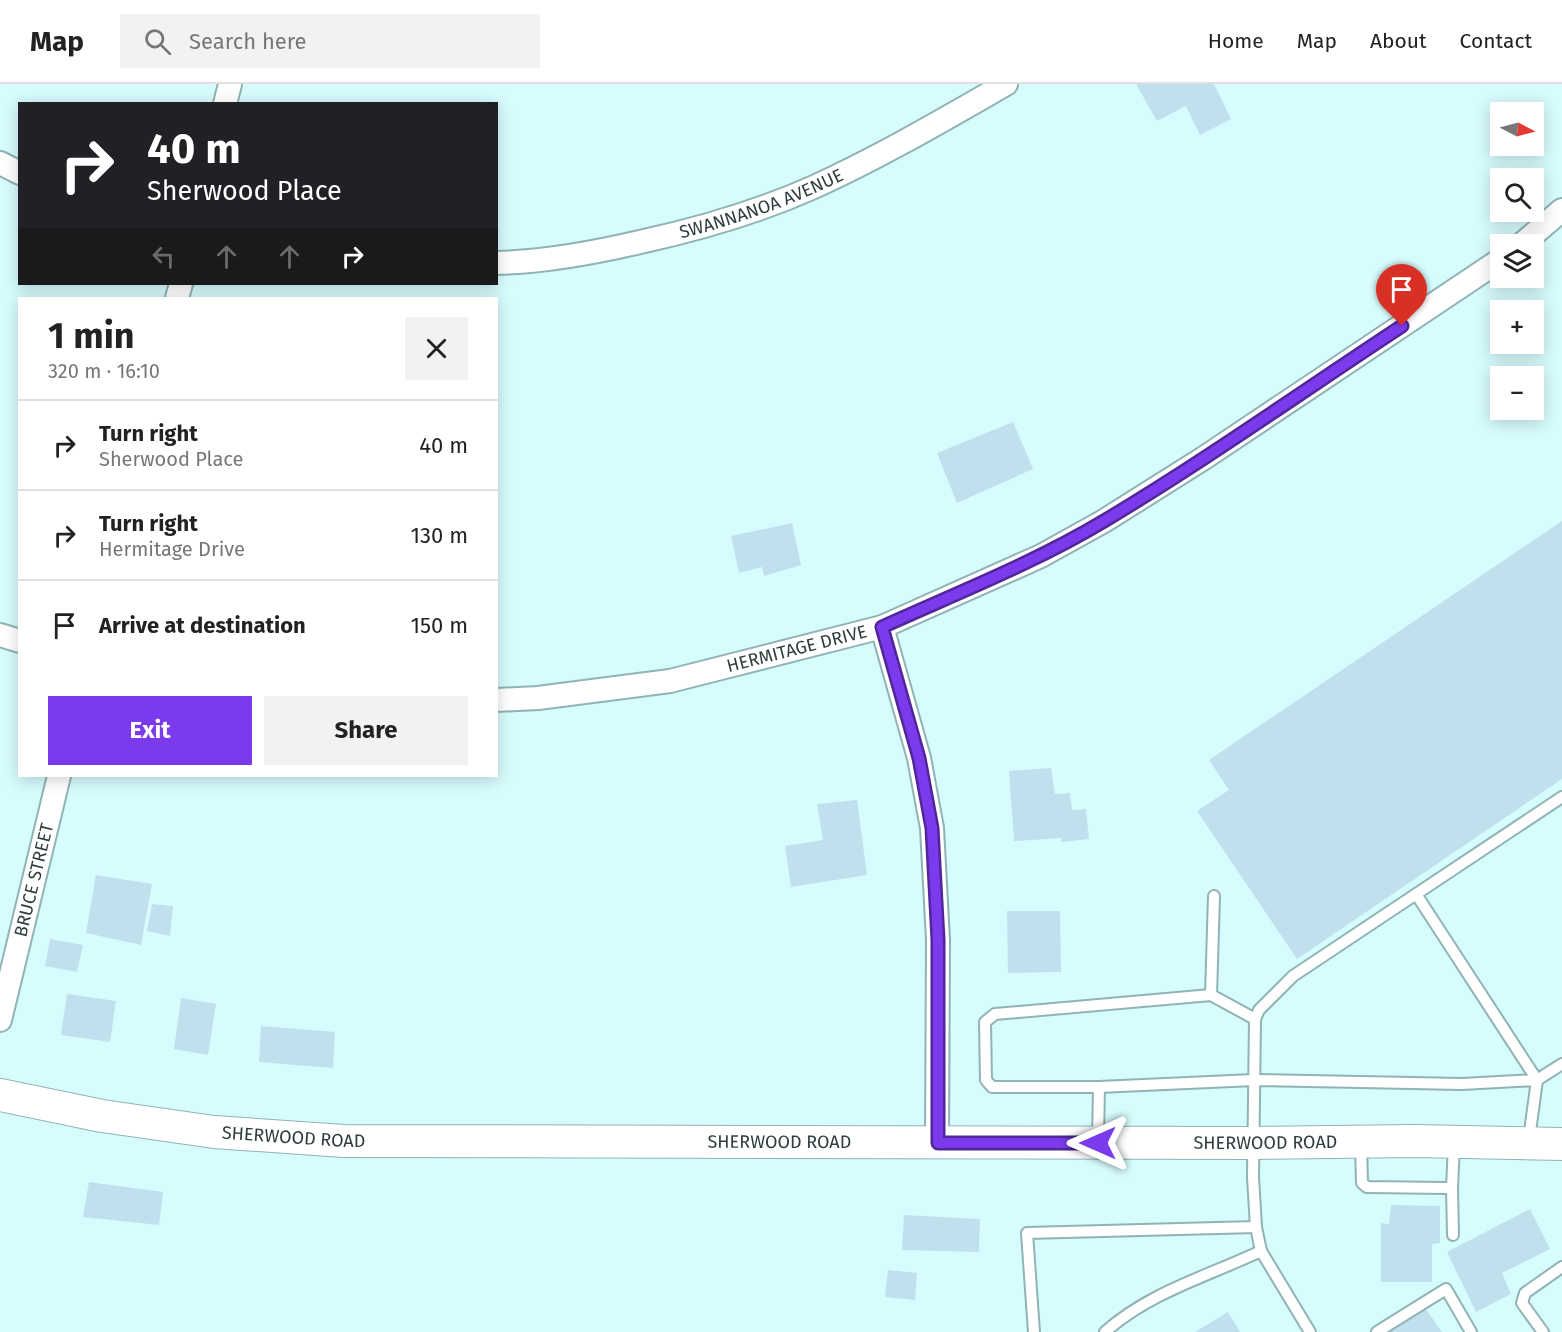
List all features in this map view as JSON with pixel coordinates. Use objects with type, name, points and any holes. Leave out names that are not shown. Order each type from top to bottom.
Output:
[{"type":"street","points":[[226,102],[230,84]]},
{"type":"street","name":"SWANNANOA AVENUE","points":[[498,263],[530,262],[604,250],[694,230],[749,213],[813,188],[885,152],[1006,84]]},
{"type":"street","points":[[0,163],[18,172]]},
{"type":"street","points":[[1534,234],[1562,210]]},
{"type":"street","name":"HERMITAGE DRIVE","points":[[498,700],[538,699],[670,681],[882,627],[1041,556],[1104,521],[1204,458],[1490,267]]},
{"type":"street","points":[[882,627],[919,758],[932,828],[938,940],[938,1143]]},
{"type":"street","points":[[0,635],[18,640]]},
{"type":"street","name":"BRUCE STREET","points":[[0,1020],[59,777]]},
{"type":"street","name":"SHERWOOD ROAD","points":[[0,1095],[102,1116],[214,1132],[344,1141],[1562,1144]]},
{"type":"lane","points":[[1310,1332],[1261,1251],[1256,1227],[1253,1143],[1255,1019],[1259,1010],[1293,976],[1562,797]]},
{"type":"lane","points":[[1416,894],[1537,1080],[1528,1143]]},
{"type":"lane","points":[[1210,994],[1214,896]]},
{"type":"lane","points":[[1255,1019],[1210,994],[995,1014],[985,1022],[986,1080],[992,1087],[1099,1088],[1254,1080],[1462,1084],[1537,1080],[1562,1064]]},
{"type":"lane","points":[[1098,1143],[1099,1088]]},
{"type":"lane","points":[[1361,1142],[1362,1183],[1367,1187],[1452,1188]]},
{"type":"lane","points":[[1453,1236],[1454,1142]]},
{"type":"lane","points":[[1034,1332],[1027,1233],[1256,1227]]},
{"type":"lane","points":[[1105,1332],[1126,1314],[1173,1288],[1261,1251]]},
{"type":"lane","points":[[1543,1332],[1522,1303],[1525,1293],[1562,1267]]},
{"type":"lane","points":[[1377,1332],[1446,1289],[1471,1332]]},
{"type":"building","points":[[1136,84],[1214,84],[1231,119],[1200,135],[1186,106],[1157,121]]},
{"type":"building","points":[[1013,422],[1033,469],[957,503],[937,453]]},
{"type":"building","points":[[1562,521],[1562,779],[1297,959],[1197,811],[1229,790],[1209,760]]},
{"type":"building","points":[[792,523],[801,565],[764,576],[762,567],[739,573],[731,536]]},
{"type":"building","points":[[1051,768],[1055,794],[1070,793],[1072,810],[1086,809],[1089,839],[1061,842],[1062,838],[1014,841],[1009,771]]},
{"type":"building","points":[[857,800],[867,875],[791,887],[785,846],[823,840],[817,804]]},
{"type":"building","points":[[96,875],[152,884],[141,945],[86,933]]},
{"type":"building","points":[[152,904],[173,906],[170,936],[147,931]]},
{"type":"building","points":[[1007,911],[1060,911],[1061,972],[1008,973]]},
{"type":"building","points":[[50,939],[83,945],[77,972],[45,966]]},
{"type":"building","points":[[67,994],[116,1001],[110,1042],[61,1035]]},
{"type":"building","points":[[181,998],[216,1004],[208,1055],[174,1049]]},
{"type":"building","points":[[261,1026],[335,1032],[333,1068],[259,1062]]},
{"type":"building","points":[[89,1182],[163,1192],[159,1225],[83,1217]]},
{"type":"building","points":[[1391,1205],[1440,1206],[1440,1243],[1432,1244],[1432,1282],[1381,1282],[1381,1223],[1389,1224]]},
{"type":"building","points":[[1530,1209],[1550,1249],[1502,1273],[1511,1294],[1476,1312],[1447,1252]]},
{"type":"building","points":[[904,1215],[980,1219],[979,1252],[902,1250]]},
{"type":"building","points":[[888,1270],[917,1273],[915,1300],[885,1297]]},
{"type":"building","points":[[1423,1305],[1442,1332],[1386,1332]]},
{"type":"building","points":[[1228,1312],[1240,1332],[1195,1332]]},
{"type":"route","points":[[1098,1143],[938,1143],[938,940],[932,828],[919,758],[882,627],[1041,556],[1104,521],[1204,458],[1402,326]]}]
